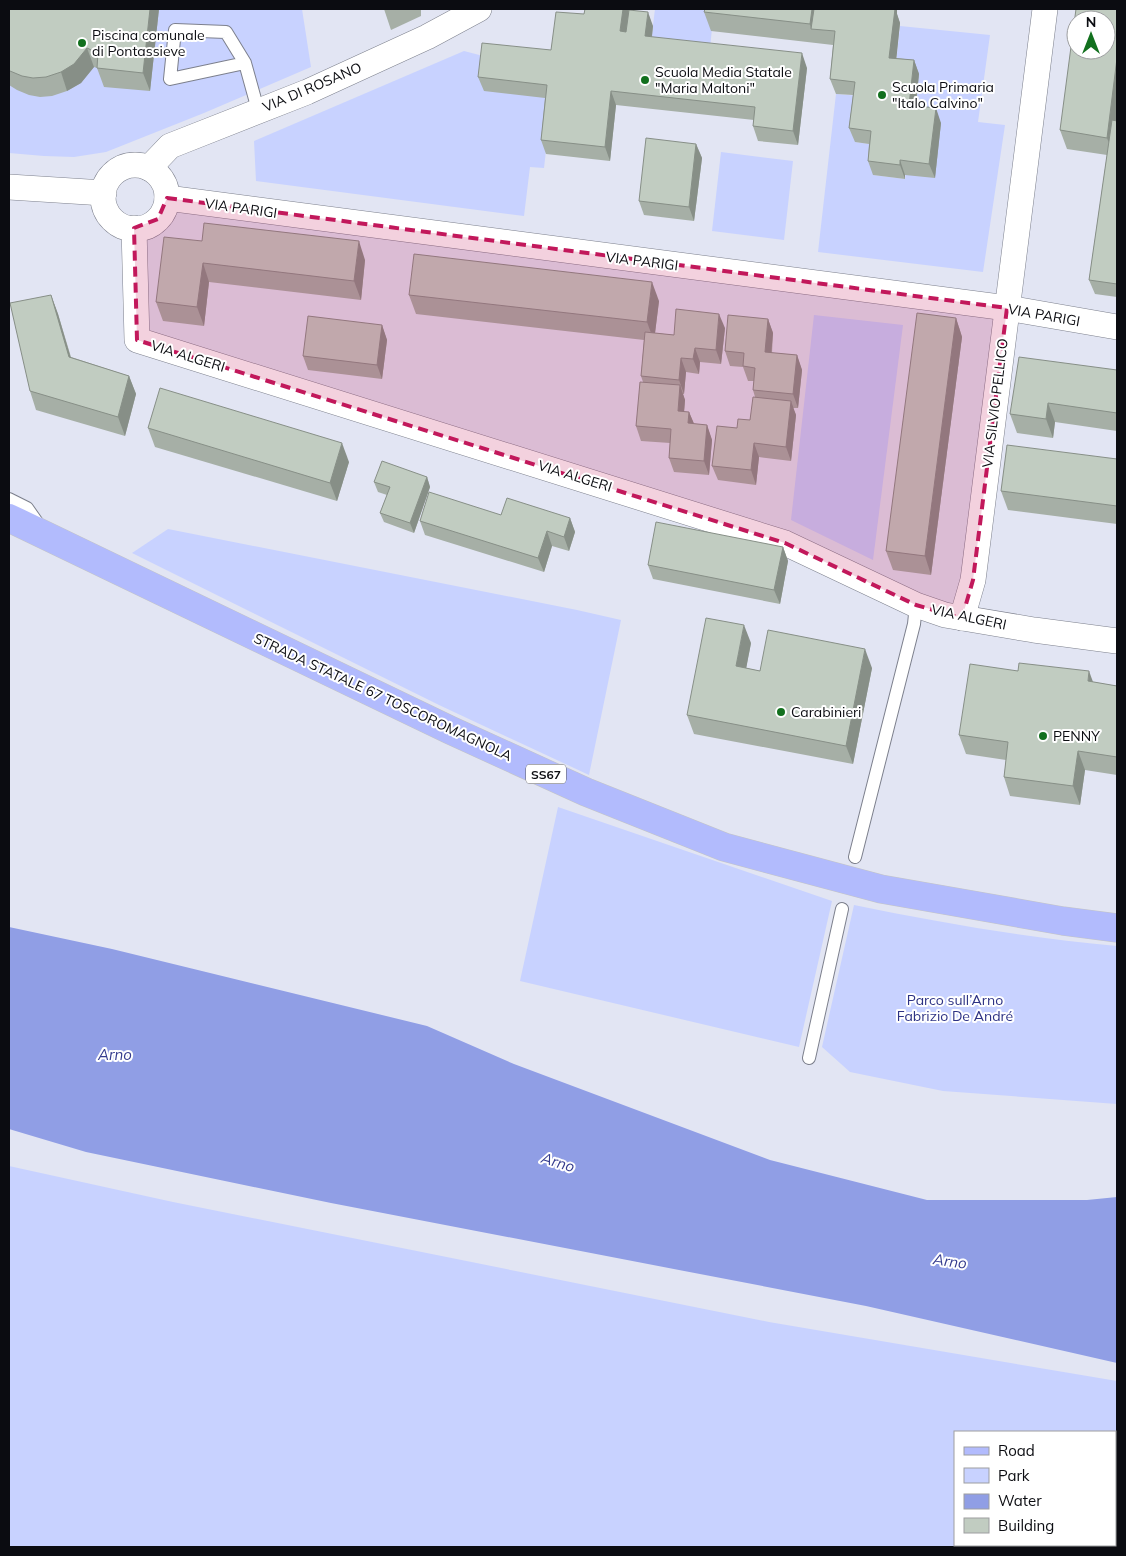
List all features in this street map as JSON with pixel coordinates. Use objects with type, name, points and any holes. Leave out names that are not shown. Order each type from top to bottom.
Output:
[{"type":"main road","name":"STRADA STATALE 67 TOSCOROMAGNOLA","points":[[9,518],[450,730],[586,792],[724,847],[881,889],[1063,922],[1117,928]]},
{"type":"street","name":"VIA DI ROSANO","points":[[149,168],[170,146],[307,92],[427,37],[479,9]]},
{"type":"street","name":"VIA SILVIO PELLICO","points":[[954,617],[973,580],[1045,9]]},
{"type":"street","points":[[132,165],[149,168],[160,177],[166,190],[167,198],[163,212],[158,219],[143,228],[124,226],[108,214],[104,192],[111,176],[117,171],[132,165]]},
{"type":"street","points":[[9,187],[104,192]]},
{"type":"street","name":"VIA PARIGI","points":[[167,198],[1007,308],[1117,326]]},
{"type":"street","name":"VIA ALGERI","points":[[134,228],[137,340],[785,543],[916,605],[954,617],[1117,640]]},
{"type":"lane","points":[[245,63],[170,79],[175,30],[226,32],[245,63],[258,110]]},
{"type":"lane","points":[[9,499],[27,508],[46,536]]},
{"type":"lane","points":[[855,858],[914,624],[916,605]]},
{"type":"lane","points":[[809,1058],[842,909]]},
{"type":"highlighted area","points":[[167,198],[1007,308],[973,580],[962,618],[916,605],[785,543],[137,340],[134,228],[158,219]]},
{"type":"green space","points":[[9,9],[302,9],[311,67],[204,113],[106,152],[74,157],[9,153]]},
{"type":"green space","points":[[655,9],[714,9],[710,48],[651,41]]},
{"type":"green space","points":[[900,26],[990,35],[978,122],[1005,125],[983,272],[818,252],[836,94],[860,96],[855,142],[876,145],[873,175],[905,179],[914,119],[895,72]]},
{"type":"green space","points":[[464,51],[487,57],[552,99],[544,168],[530,167],[524,216],[256,181],[254,141]]},
{"type":"green space","points":[[721,152],[793,161],[784,240],[712,231]]},
{"type":"green space","points":[[814,315],[903,325],[873,560],[791,520]]},
{"type":"green space","points":[[168,529],[621,620],[589,775],[439,705],[132,553]]},
{"type":"green space","points":[[558,807],[832,901],[799,1047],[520,981]]},
{"type":"green space","name":"Parco sull’Arno Fabrizio De André","points":[[854,905],[985,929],[1117,946],[1117,1104],[943,1091],[850,1072],[822,1047]]},
{"type":"green space","points":[[9,1166],[173,1202],[769,1322],[1117,1381],[1117,1547],[9,1547]]},
{"type":"water","name":"Arno","points":[[9,927],[112,949],[427,1026],[514,1064],[770,1160],[927,1200],[1087,1200],[1117,1197],[1117,1363],[866,1306],[331,1203],[86,1152],[9,1129]]},
{"type":"building","name":"Piscina comunale di Pontassieve","points":[[9,9],[150,9],[143,73],[97,68],[98,53],[87,48],[74,64],[61,72],[46,77],[33,78],[9,71]]},
{"type":"building","name":"Scuola Media Statale \"Maria Maltoni\"","points":[[585,9],[623,9],[620,31],[626,32],[629,10],[648,12],[645,36],[802,53],[793,131],[753,126],[755,107],[611,91],[605,147],[541,140],[547,85],[478,77],[482,43],[551,50],[556,12],[584,14]]},
{"type":"building","points":[[705,9],[812,9],[810,24],[704,12]]},
{"type":"building","name":"Scuola Primaria \"Italo Calvino\"","points":[[814,9],[895,9],[889,58],[914,60],[909,105],[936,108],[929,164],[900,160],[900,165],[868,161],[871,131],[849,128],[855,82],[830,79],[835,31],[811,29]]},
{"type":"building","points":[[1076,9],[1117,9],[1117,58],[1107,138],[1060,130],[1069,60],[1116,60],[1116,10]]},
{"type":"building","points":[[1112,120],[1117,121],[1117,284],[1089,280]]},
{"type":"building","points":[[646,138],[696,144],[689,207],[639,201]]},
{"type":"building","points":[[204,223],[359,241],[354,281],[203,263],[197,307],[156,302],[164,237],[202,241]]},
{"type":"building","points":[[414,254],[652,282],[647,322],[409,295]]},
{"type":"building","points":[[51,295],[69,357],[129,376],[118,417],[30,391],[10,303]]},
{"type":"building","points":[[676,309],[719,314],[716,350],[695,348],[693,359],[681,358],[679,380],[641,376],[645,332],[674,335]]},
{"type":"building","points":[[917,313],[956,318],[925,556],[886,551]]},
{"type":"building","points":[[728,315],[768,319],[765,352],[797,355],[793,394],[753,390],[755,368],[743,366],[744,353],[725,351]]},
{"type":"building","points":[[308,316],[382,325],[377,365],[303,356]]},
{"type":"building","points":[[1019,357],[1117,370],[1117,413],[1048,403],[1046,419],[1010,414]]},
{"type":"building","points":[[640,382],[680,385],[678,411],[689,412],[688,423],[707,425],[704,461],[669,458],[671,429],[636,426]]},
{"type":"building","points":[[160,388],[342,443],[330,483],[148,428]]},
{"type":"building","points":[[753,397],[791,401],[786,447],[754,443],[751,470],[712,466],[717,426],[737,428],[738,419],[750,420]]},
{"type":"building","points":[[1007,445],[1117,459],[1117,506],[1001,491]]},
{"type":"building","points":[[382,461],[427,477],[410,523],[380,513],[390,487],[374,482]]},
{"type":"building","points":[[429,492],[501,515],[507,498],[570,518],[564,537],[547,531],[538,558],[420,521]]},
{"type":"building","points":[[656,522],[783,547],[774,590],[648,565]]},
{"type":"building","name":"Carabinieri","points":[[706,618],[744,625],[736,666],[760,671],[768,630],[865,649],[846,746],[687,715]]},
{"type":"building","name":"PENNY","points":[[1019,663],[1089,671],[1088,681],[1117,686],[1117,757],[1078,751],[1073,786],[1004,777],[1008,742],[959,735],[970,664],[1018,671]]},
{"type":"place","name":"Piscina comunale di Pontassieve","points":[[82,43]]},
{"type":"place","name":"Scuola Media Statale \"Maria Maltoni\"","points":[[645,80]]},
{"type":"place","name":"Scuola Primaria \"Italo Calvino\"","points":[[882,95]]},
{"type":"place","name":"Carabinieri","points":[[781,712]]},
{"type":"place","name":"PENNY","points":[[1043,736]]}]
